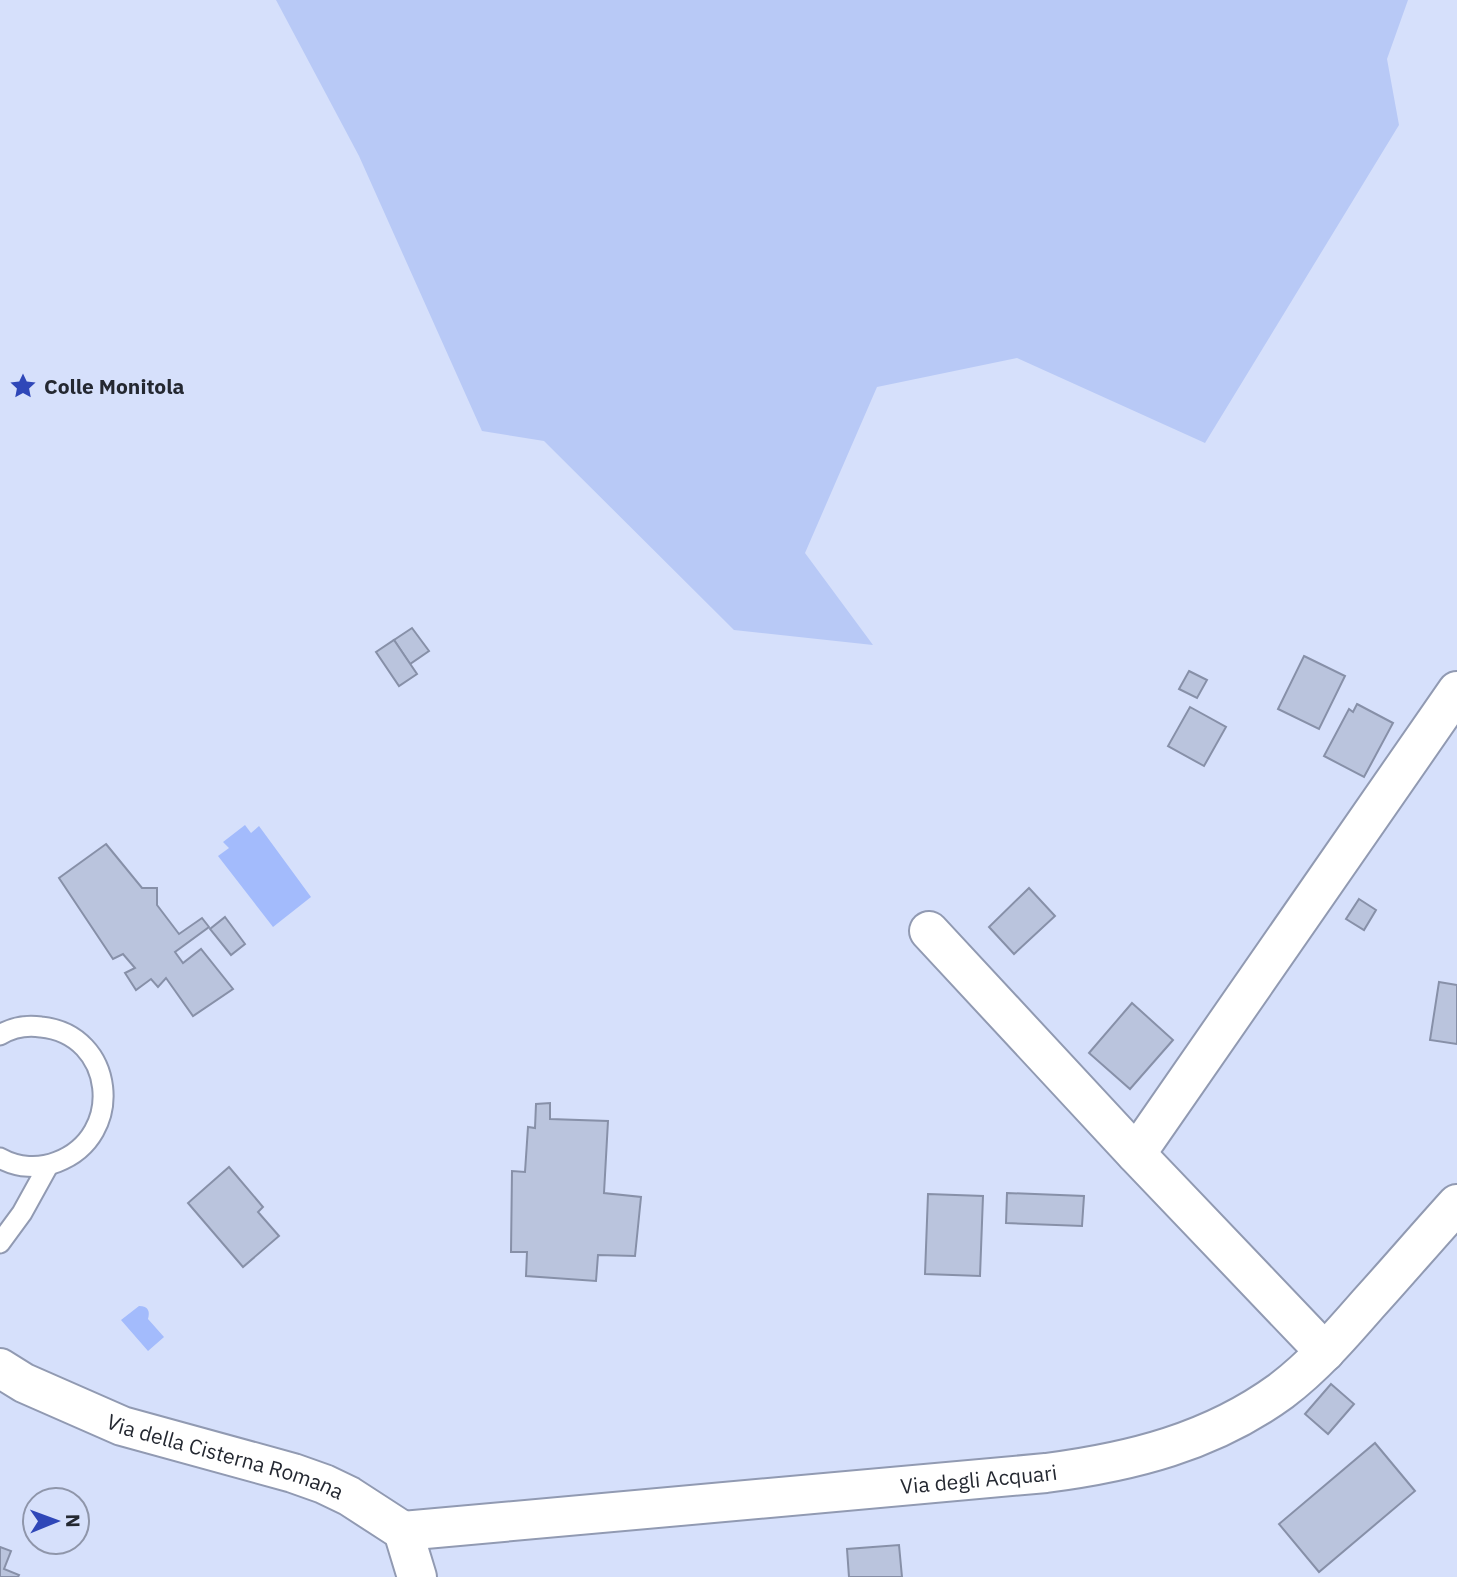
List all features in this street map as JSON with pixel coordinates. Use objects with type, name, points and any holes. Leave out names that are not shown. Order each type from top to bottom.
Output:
[{"type":"street","points":[[1136,1154],[1457,691]]},
{"type":"street","points":[[929,931],[1325,1352]]},
{"type":"street","name":"Via degli Acquari","points":[[403,1531],[1046,1473],[1108,1464],[1158,1451],[1209,1432],[1282,1390],[1325,1352],[1457,1204]]},
{"type":"street","name":"Via della Cisterna Romana","points":[[0,1368],[24,1383],[122,1426],[324,1484],[361,1502],[403,1531]]},
{"type":"street","points":[[403,1531],[417,1577]]},
{"type":"lane","points":[[0,1035],[29,1026],[53,1028],[74,1038],[90,1055],[101,1076],[104,1099],[99,1122],[88,1142],[70,1157],[48,1166],[25,1167],[0,1158]]},
{"type":"lane","points":[[0,1243],[22,1213],[48,1166]]},
{"type":"shaded area","points":[[276,0],[1408,0],[1387,59],[1399,125],[1205,443],[1017,358],[877,387],[805,553],[873,645],[734,630],[544,441],[482,431],[359,156]]},
{"type":"shaded area","points":[[245,825],[251,833],[259,826],[311,897],[273,927],[218,856],[229,848],[223,842]]},
{"type":"shaded area","points":[[139,1306],[147,1308],[148,1319],[164,1337],[148,1351],[121,1320]]},
{"type":"building","points":[[412,628],[429,651],[410,664],[394,640]]},
{"type":"building","points":[[394,640],[417,674],[399,686],[376,652]]},
{"type":"building","points":[[1304,656],[1345,676],[1319,729],[1278,709]]},
{"type":"building","points":[[1189,671],[1207,680],[1197,698],[1179,689]]},
{"type":"building","points":[[1357,704],[1393,723],[1364,777],[1324,756],[1349,709],[1353,712]]},
{"type":"building","points":[[1190,707],[1226,727],[1204,766],[1168,746]]},
{"type":"building","points":[[106,844],[142,888],[157,888],[157,905],[179,934],[202,918],[209,927],[175,952],[183,963],[201,949],[233,989],[193,1016],[166,978],[158,987],[151,979],[136,990],[125,973],[135,968],[123,954],[113,959],[59,878]]},
{"type":"building","points":[[1029,888],[1055,916],[1014,954],[989,927]]},
{"type":"building","points":[[1359,899],[1376,910],[1364,930],[1346,919]]},
{"type":"building","points":[[225,917],[245,944],[231,955],[210,929]]},
{"type":"building","points":[[1439,982],[1457,985],[1457,1044],[1430,1040]]},
{"type":"building","points":[[1132,1003],[1173,1040],[1130,1089],[1089,1053]]},
{"type":"building","points":[[550,1103],[550,1119],[608,1121],[604,1193],[641,1197],[635,1256],[598,1255],[596,1281],[526,1276],[527,1252],[511,1252],[512,1171],[525,1172],[528,1127],[535,1128],[536,1104]]},
{"type":"building","points":[[229,1167],[263,1207],[258,1212],[279,1236],[243,1267],[188,1203]]},
{"type":"building","points":[[1007,1193],[1084,1196],[1082,1226],[1006,1223]]},
{"type":"building","points":[[928,1194],[983,1196],[980,1276],[925,1274]]},
{"type":"building","points":[[1331,1384],[1354,1404],[1328,1434],[1305,1414]]},
{"type":"building","points":[[1375,1443],[1415,1491],[1319,1572],[1279,1524]]},
{"type":"building","points":[[899,1545],[902,1577],[849,1577],[847,1549]]},
{"type":"building","points":[[0,1547],[11,1551],[4,1569],[19,1575],[18,1577],[0,1577]]},
{"type":"place","name":"Colle Monitola","points":[[23,386]]}]
